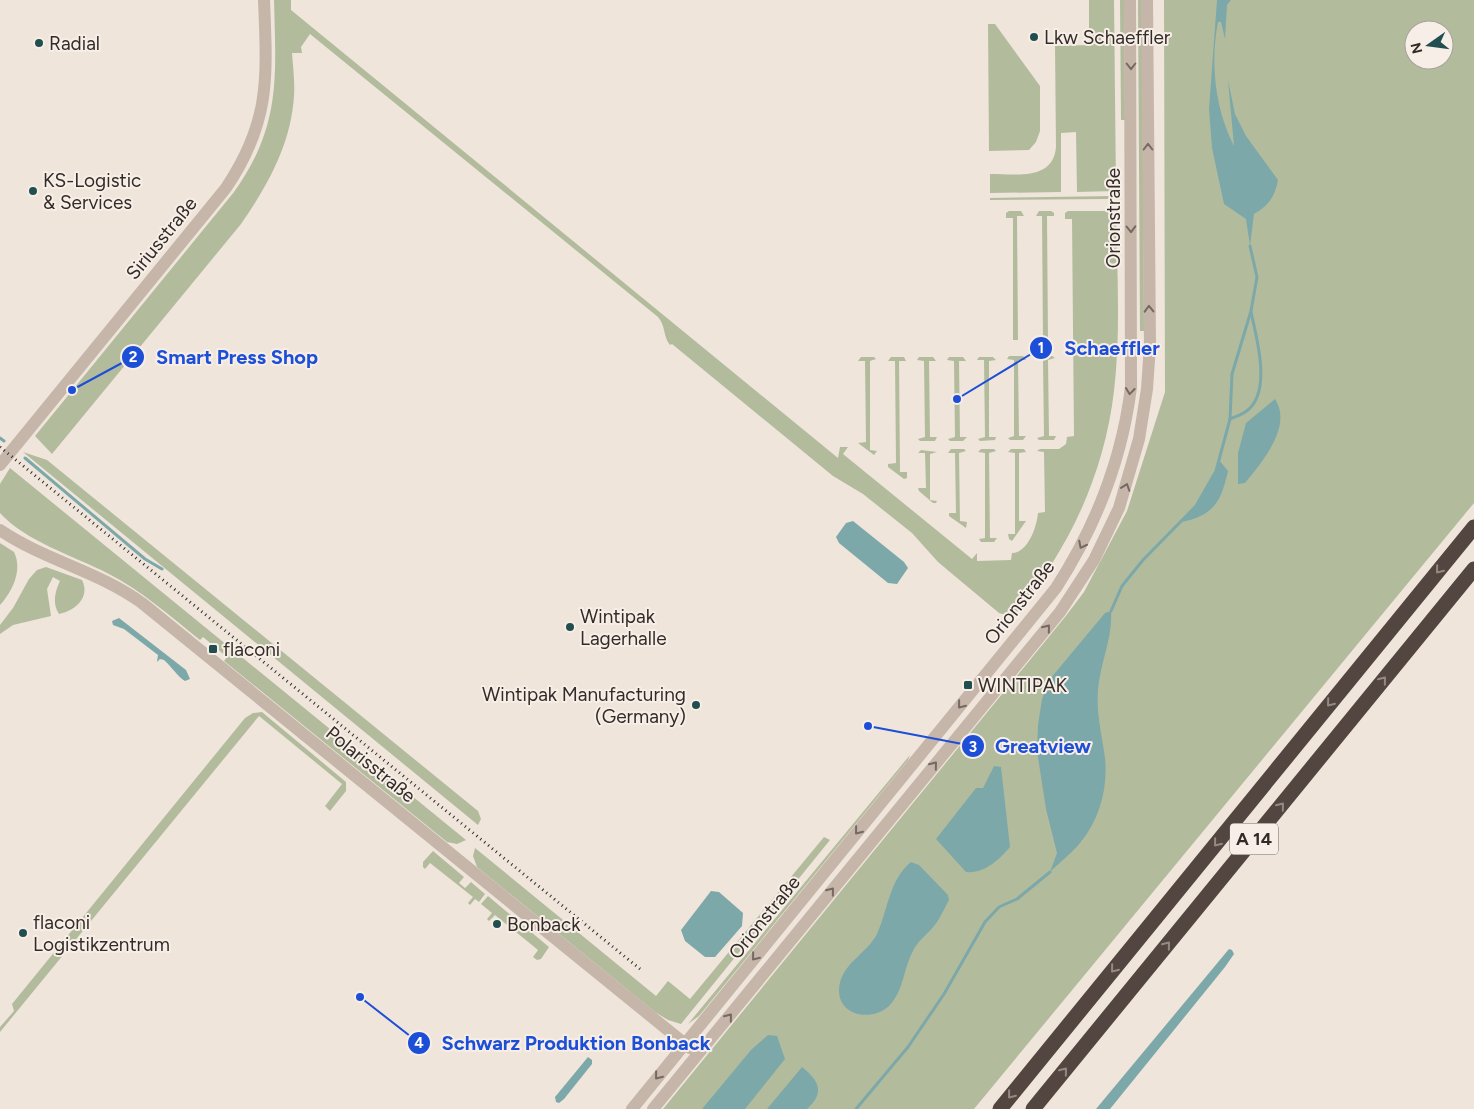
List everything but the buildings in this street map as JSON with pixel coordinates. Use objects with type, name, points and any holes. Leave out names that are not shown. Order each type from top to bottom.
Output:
[{"type":"highway","name":"A 14","points":[[1000,1109],[1474,527]]},
{"type":"highway","name":"A 14","points":[[1034,1109],[1474,569]]},
{"type":"street","name":"Siriusstraße","points":[[0,465],[226,188],[247,155],[260,118],[266,84],[264,0]]},
{"type":"street","name":"Orionstraße","points":[[632,1109],[1056,588],[1078,555],[1094,522],[1112,476],[1122,440],[1131,387],[1130,0]]},
{"type":"street","name":"Orionstraße","points":[[654,1109],[1060,612],[1094,560],[1119,508],[1139,439],[1149,370],[1147,0]]},
{"type":"street","name":"Polarisstraße","points":[[1,526],[34,550],[106,580],[142,602],[698,1055]]},
{"type":"green space","points":[[274,0],[291,0],[291,10],[838,458],[840,447],[848,447],[843,454],[972,559],[977,553],[977,561],[1011,560],[1012,553],[1023,549],[1027,544],[1034,531],[1038,513],[1045,512],[1044,452],[1037,451],[1040,449],[1059,449],[1066,444],[1067,437],[1074,436],[1072,219],[1065,219],[1065,213],[1068,211],[1116,211],[1118,301],[1116,369],[1109,422],[1102,453],[1080,511],[1066,539],[1051,566],[1013,617],[999,613],[938,562],[912,533],[863,494],[833,476],[672,344],[670,345],[658,317],[310,34],[301,47],[302,53],[292,53],[294,96],[292,114],[283,147],[260,194],[241,224],[52,454],[35,436],[234,192],[249,168],[268,123],[272,100],[275,78]]},
{"type":"green space","points":[[1089,0],[1114,0],[1116,191],[1077,192],[1076,132],[1061,133],[1061,192],[990,193],[990,174],[1032,173],[1048,166],[1053,158],[1056,147],[1055,46],[1089,45]]},
{"type":"green space","points":[[1120,0],[1124,0],[1125,120],[1121,120]]},
{"type":"green space","points":[[1138,0],[1142,0],[1144,331],[1140,331]]},
{"type":"green space","points":[[1164,0],[1474,0],[1474,503],[974,1109],[663,1109],[1065,617],[1084,592],[1127,511],[1165,392]]},
{"type":"green space","points":[[988,24],[995,24],[1040,86],[1040,131],[1036,142],[1029,150],[989,151]]},
{"type":"green space","points":[[1114,196],[1107,199],[990,200],[990,198]]},
{"type":"green space","points":[[1009,211],[1021,211],[1024,216],[1017,216],[1018,340],[1013,340],[1013,218],[1006,218],[1006,213]]},
{"type":"green space","points":[[1039,211],[1051,211],[1054,213],[1054,216],[1047,216],[1048,340],[1043,340],[1042,216],[1036,216]]},
{"type":"green space","points":[[1009,356],[1023,356],[1026,360],[1018,360],[1019,436],[1026,436],[1023,440],[1010,440],[1008,438],[1014,436],[1014,360],[1007,359]]},
{"type":"green space","points":[[1040,356],[1052,356],[1055,358],[1048,360],[1049,436],[1056,436],[1054,440],[1039,440],[1037,438],[1044,436],[1043,360],[1036,360]]},
{"type":"green space","points":[[861,357],[874,357],[876,359],[870,361],[870,450],[877,451],[874,455],[858,443],[866,442],[865,361],[858,361]]},
{"type":"green space","points":[[891,357],[904,357],[906,361],[899,361],[900,472],[907,472],[907,478],[904,479],[888,467],[888,464],[896,463],[895,361],[888,361]]},
{"type":"green space","points":[[919,357],[933,357],[936,361],[929,361],[930,437],[937,437],[935,441],[920,441],[918,439],[925,437],[924,361],[917,360]]},
{"type":"green space","points":[[949,357],[963,357],[966,361],[959,361],[960,437],[967,437],[963,441],[950,441],[948,439],[955,437],[954,361],[947,360]]},
{"type":"green space","points":[[979,357],[993,357],[996,360],[989,361],[989,437],[996,437],[995,440],[980,441],[978,439],[985,437],[984,360],[977,360]]},
{"type":"green space","points":[[951,449],[964,449],[966,451],[959,453],[960,521],[967,522],[966,528],[949,516],[949,513],[956,513],[955,453],[948,453]]},
{"type":"green space","points":[[981,449],[994,449],[996,451],[989,453],[990,538],[997,538],[994,542],[981,542],[979,539],[985,538],[985,453],[978,452]]},
{"type":"green space","points":[[1011,449],[1024,449],[1026,452],[1019,453],[1019,521],[1026,521],[1012,541],[1009,539],[1008,534],[1015,534],[1015,453],[1008,452]]},
{"type":"green space","points":[[921,450],[937,452],[930,454],[930,500],[937,501],[936,503],[933,503],[919,491],[918,488],[926,488],[925,453],[918,453]]},
{"type":"green space","points":[[23,452],[47,460],[478,811],[481,819],[478,825]]},
{"type":"green space","points":[[10,468],[466,840],[457,844],[447,842],[224,661],[227,657],[203,637],[200,640],[143,595],[107,573],[36,540],[10,523],[0,513],[0,484]]},
{"type":"green space","points":[[0,543],[14,552],[17,573],[9,594],[0,605]]},
{"type":"green space","points":[[46,567],[82,580],[84,592],[80,603],[70,610],[59,614],[55,598],[60,581],[53,577],[47,589],[51,616],[13,625],[0,634],[0,625],[13,608],[29,579],[37,570]]},
{"type":"green space","points":[[262,712],[346,782],[346,791],[330,811],[325,806],[342,784],[259,716],[0,1032],[0,1027],[14,1011],[12,1004],[245,718],[253,713]]},
{"type":"green space","points":[[910,755],[908,760],[699,1016],[688,1024]]},
{"type":"green space","points":[[824,837],[830,840],[681,1024],[668,1020],[655,1012],[477,867],[473,856],[475,848],[656,996],[668,981],[690,999]]},
{"type":"green space","points":[[433,851],[464,877],[459,883],[465,888],[471,882],[485,894],[479,902],[475,899],[470,905],[468,903],[473,897],[430,863],[425,869],[423,867],[423,862]]},
{"type":"green space","points":[[488,896],[549,947],[541,959],[537,960],[533,957],[538,950],[495,915],[489,921],[487,919],[492,913],[481,904]]},
{"type":"water","points":[[1217,0],[1231,0],[1227,5],[1225,39],[1221,22],[1218,22],[1214,53],[1218,101],[1222,117],[1234,146],[1228,80],[1235,114],[1246,136],[1278,180],[1270,200],[1254,214],[1250,246],[1246,219],[1224,204],[1212,148],[1209,109]]},
{"type":"water","points":[[1275,399],[1280,409],[1278,432],[1259,465],[1245,483],[1238,484],[1238,453],[1246,423]]},
{"type":"water","points":[[1219,460],[1228,471],[1219,499],[1209,511],[1182,522],[1209,485]]},
{"type":"water","points":[[853,521],[904,562],[908,568],[897,584],[888,583],[839,543],[836,537],[846,523]]},
{"type":"water","points":[[1111,611],[1110,631],[1098,690],[1099,716],[1106,769],[1104,792],[1093,824],[1087,834],[1050,872],[1057,853],[1046,809],[1037,751],[1042,699],[1050,679],[1105,613]]},
{"type":"water","points":[[119,618],[186,670],[190,679],[185,681],[182,679],[164,660],[160,659],[157,662],[158,655],[124,629],[113,625],[112,621]]},
{"type":"water","points":[[994,766],[1001,767],[1010,847],[991,865],[979,871],[966,872],[936,839],[976,788],[983,788]]},
{"type":"water","points":[[911,862],[919,865],[948,895],[949,900],[931,930],[914,949],[898,993],[890,1005],[875,1014],[858,1014],[850,1011],[844,1006],[840,998],[839,989],[844,972],[867,948],[877,934],[893,886]]},
{"type":"water","points":[[711,891],[719,892],[743,913],[742,926],[715,957],[705,957],[685,941],[681,930]]},
{"type":"water","points":[[1229,949],[1234,954],[1225,967],[1110,1109],[1096,1109]]},
{"type":"water","points":[[768,1035],[777,1036],[785,1059],[745,1109],[702,1109],[751,1050]]},
{"type":"water","points":[[588,1057],[592,1060],[592,1064],[564,1099],[559,1103],[556,1102],[555,1097]]},
{"type":"water","points":[[802,1067],[818,1086],[818,1092],[813,1103],[807,1109],[767,1109]]},
{"type":"waterway","points":[[1111,611],[1122,586],[1143,560],[1196,506],[1216,471],[1230,419],[1232,374],[1251,311],[1257,277],[1250,246]]},
{"type":"waterway","points":[[1230,419],[1250,408],[1260,388],[1260,361],[1251,312]]},
{"type":"waterway","points":[[0,438],[4,441]]},
{"type":"waterway","points":[[25,458],[145,559],[162,569]]},
{"type":"waterway","points":[[856,1109],[908,1047],[944,994],[985,922],[999,907],[1017,899],[1050,872]]},
{"type":"railway","points":[[0,447],[640,969]]},
{"type":"place","name":"Lkw Schaeffler","points":[[1034,37]]},
{"type":"place","name":"Radial","points":[[39,43]]},
{"type":"place","name":"KS-Logistic & Services","points":[[33,191]]},
{"type":"place","name":"Smart Press Shop","points":[[72,390]]},
{"type":"place","name":"Schaeffler","points":[[957,399]]},
{"type":"place","name":"Wintipak Lagerhalle","points":[[570,627]]},
{"type":"place","name":"flaconi","points":[[213,649]]},
{"type":"place","name":"WINTIPAK","points":[[968,685]]},
{"type":"place","name":"Wintipak Manufacturing (Germany)","points":[[696,705]]},
{"type":"place","name":"Greatview","points":[[868,726]]},
{"type":"place","name":"Bonback","points":[[497,924]]},
{"type":"place","name":"flaconi Logistikzentrum","points":[[23,933]]},
{"type":"place","name":"Schwarz Produktion Bonback","points":[[360,997]]}]
